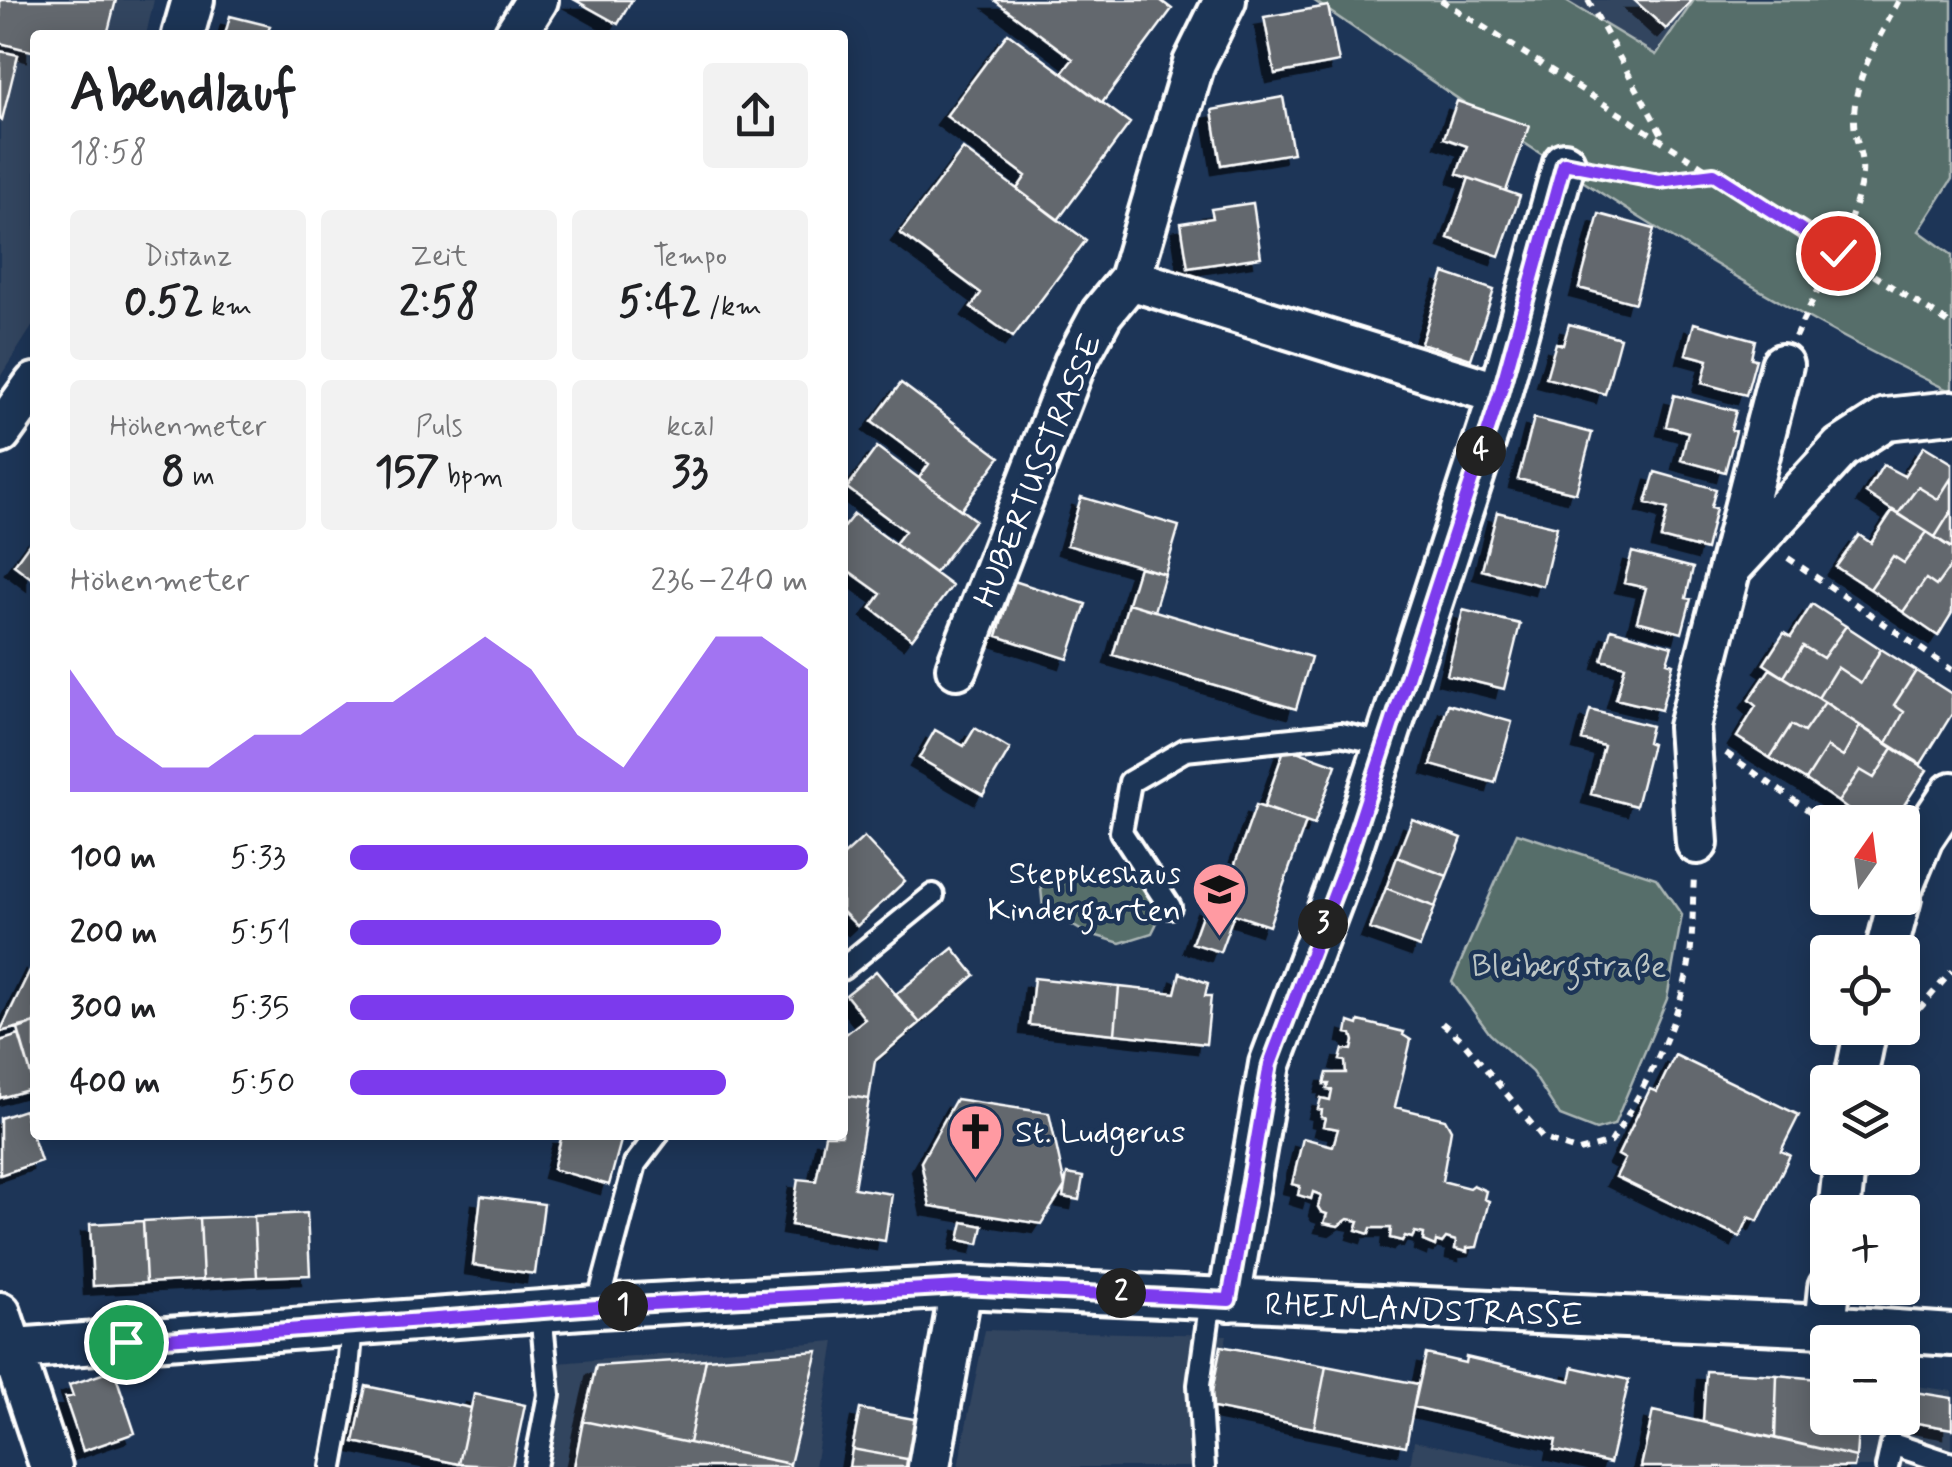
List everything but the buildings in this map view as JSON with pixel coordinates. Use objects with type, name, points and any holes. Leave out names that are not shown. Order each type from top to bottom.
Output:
[{"type":"street","points":[[184,30],[193,0]]},
{"type":"street","points":[[518,30],[537,0]]},
{"type":"street","name":"HUBERTUSSTRASSE","points":[[956,668],[1074,362],[1102,313],[1130,279],[1194,63],[1225,0]]},
{"type":"street","points":[[1220,1300],[1270,1064],[1347,861],[1386,744],[1500,394],[1564,163]]},
{"type":"street","points":[[1130,279],[1500,394]]},
{"type":"street","points":[[1697,843],[1689,727],[1782,365]]},
{"type":"street","points":[[0,434],[30,391]]},
{"type":"street","points":[[1728,571],[1841,448],[1886,419],[1952,412]]},
{"type":"street","points":[[1920,843],[1952,793]]},
{"type":"street","points":[[929,1467],[961,1287]]},
{"type":"street","name":"RHEINLANDSTRASSE","points":[[4,1338],[352,1325],[961,1287],[1220,1300],[1827,1307],[1952,1335]]},
{"type":"street","points":[[4,1338],[50,1467]]},
{"type":"lane","points":[[1170,907],[1122,832],[1130,782],[1185,750],[1341,734],[1386,744]]},
{"type":"lane","points":[[848,964],[933,894]]},
{"type":"lane","points":[[597,1307],[635,1164],[652,1140]]},
{"type":"lane","points":[[1204,1467],[1200,1385],[1220,1300]]},
{"type":"lane","points":[[535,1467],[550,1395],[541,1312]]},
{"type":"lane","points":[[332,1467],[346,1390],[352,1325]]},
{"type":"lane","points":[[1886,1467],[1892,1444],[1952,1464]]},
{"type":"path","points":[[1441,0],[1952,325]]},
{"type":"path","points":[[1588,0],[1666,141]]},
{"type":"path","points":[[1782,365],[1850,216],[1862,172],[1854,120],[1858,91],[1868,61],[1899,0]]},
{"type":"path","points":[[1564,163],[1659,181],[1714,174]]},
{"type":"path","points":[[1759,538],[1952,670]]},
{"type":"path","points":[[1689,727],[1810,811]]},
{"type":"path","points":[[1442,1023],[1461,1039],[1544,1140],[1579,1150],[1611,1142],[1635,1105],[1656,1061],[1687,978],[1697,843]]},
{"type":"path","points":[[1920,1007],[1952,971]]},
{"type":"shaded area","points":[[0,0],[154,0],[147,30],[30,30],[30,330],[0,377]]},
{"type":"shaded area","points":[[1564,0],[1694,0],[1656,55]]},
{"type":"shaded area","points":[[985,1330],[1227,1335],[1201,1467],[958,1467]]},
{"type":"shaded area","points":[[835,1341],[815,1467],[523,1467],[544,1364]]},
{"type":"shaded area","points":[[1920,1386],[1952,1391],[1952,1467],[1792,1467],[1810,1404],[1810,1435],[1920,1435]]},
{"type":"shaded area","points":[[1414,1441],[1541,1467],[1410,1467]]},
{"type":"green space","points":[[1313,0],[1564,0],[1656,55],[1694,0],[1952,0],[1952,179],[1919,231],[1952,255],[1952,392],[1868,350],[1705,258],[1546,157]]},
{"type":"green space","name":"Bleibergstraße","points":[[1517,833],[1656,878],[1682,915],[1667,999],[1614,1125],[1596,1130],[1560,1116],[1532,1072],[1490,1034],[1452,982]]},
{"type":"green space","points":[[1081,871],[1143,880],[1160,905],[1152,933],[1120,943],[1084,932],[1043,908],[1040,879]]},
{"type":"place","name":"Steppkeshaus Kindergarten","points":[[1220,939]]},
{"type":"place","name":"St. Ludgerus","points":[[976,1180]]},
{"type":"route","points":[[126,1342],[597,1307],[961,1287],[1229,1300],[1270,1064],[1347,861],[1500,394],[1564,163],[1659,181],[1714,174],[1838,253]]}]
